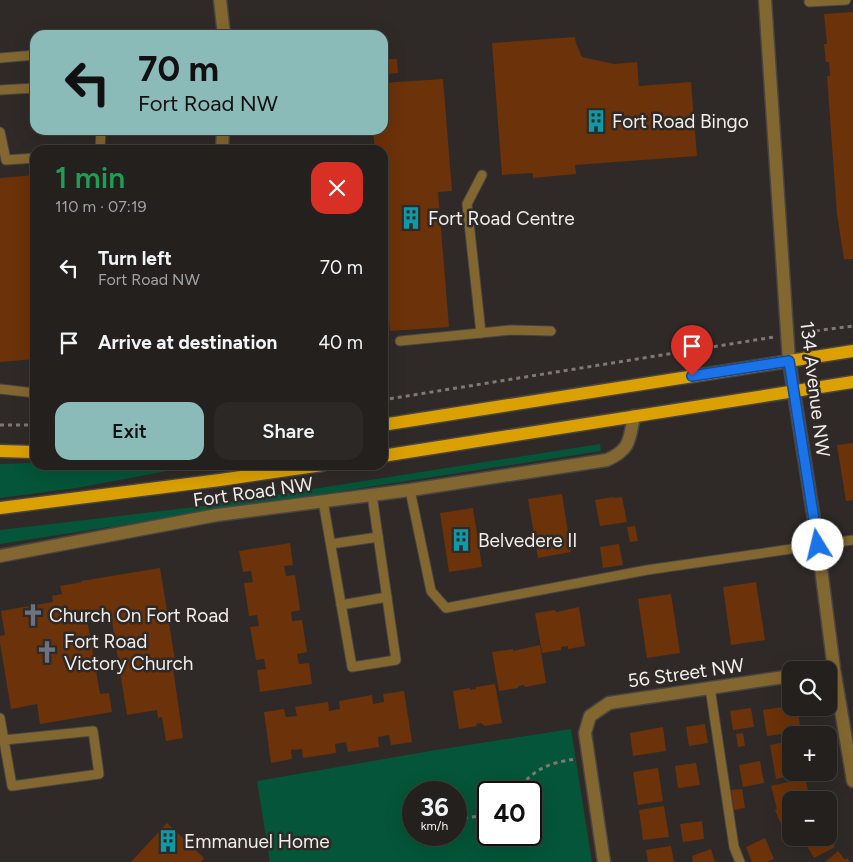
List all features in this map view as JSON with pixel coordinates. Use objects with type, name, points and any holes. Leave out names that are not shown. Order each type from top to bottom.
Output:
[{"type":"main road","points":[[388,424],[853,351]]},
{"type":"main road","points":[[388,455],[853,382]]},
{"type":"main road","points":[[0,452],[30,452]]},
{"type":"main road","name":"Fort Road NW","points":[[0,508],[258,470]]},
{"type":"street","points":[[220,0],[223,30]]},
{"type":"street","name":"134 Avenue NW","points":[[765,0],[789,361],[818,545],[830,661]]},
{"type":"street","name":"Fort Road NW","points":[[0,556],[218,515],[410,490],[608,460],[620,454],[627,445],[634,416]]},
{"type":"street","name":"56 Street NW","points":[[588,758],[585,733],[590,716],[609,703],[782,677]]},
{"type":"street","name":"134 Avenue NW","points":[[837,700],[853,781]]},
{"type":"street","points":[[588,758],[604,862]]},
{"type":"lane","points":[[810,2],[846,0]]},
{"type":"lane","points":[[0,58],[30,55]]},
{"type":"lane","points":[[0,90],[30,88]]},
{"type":"lane","points":[[0,132],[6,160],[30,158]]},
{"type":"lane","points":[[481,333],[467,204],[482,175]]},
{"type":"lane","points":[[400,341],[511,330],[550,331]]},
{"type":"lane","points":[[0,389],[30,392]]},
{"type":"lane","points":[[410,490],[431,592],[446,608],[647,570],[853,540]]},
{"type":"lane","points":[[323,501],[352,667],[396,660],[372,495]]},
{"type":"lane","points":[[331,544],[378,537]]},
{"type":"lane","points":[[341,605],[387,597]]},
{"type":"lane","points":[[710,688],[734,847],[740,862]]},
{"type":"lane","points":[[0,718],[12,786],[98,774],[93,731],[4,740]]},
{"type":"path","points":[[813,331],[853,326]]},
{"type":"path","points":[[388,399],[767,338]]},
{"type":"path","points":[[0,425],[30,425]]},
{"type":"path","points":[[524,781],[543,767],[555,762],[588,758]]},
{"type":"green space","points":[[600,444],[601,451],[0,544],[0,530],[204,506]]},
{"type":"green space","points":[[30,463],[30,470],[173,470],[76,488],[0,498],[0,464]]},
{"type":"green space","points":[[571,729],[592,862],[270,862],[257,781]]},
{"type":"building","points":[[853,12],[853,259],[844,259],[837,214],[827,76],[830,76],[829,62],[826,62],[824,44],[827,44],[824,14]]},
{"type":"building","name":"Fort Road Bingo","points":[[575,37],[582,57],[614,64],[637,62],[639,86],[691,82],[697,156],[575,165],[576,174],[533,178],[533,173],[502,175],[492,43]]},
{"type":"building","points":[[388,59],[397,59],[398,73],[389,74]]},
{"type":"building","name":"Fort Road Centre","points":[[443,79],[452,191],[438,192],[449,327],[390,331],[388,309],[388,145],[374,145],[374,135],[388,135],[388,83]]},
{"type":"building","points":[[30,175],[30,359],[0,362],[0,178]]},
{"type":"building","points":[[853,443],[853,500],[846,501],[837,445]]},
{"type":"building","points":[[562,494],[571,552],[538,558],[528,499]]},
{"type":"building","points":[[622,497],[627,522],[600,526],[595,500]]},
{"type":"building","name":"Belvedere II","points":[[473,508],[482,567],[449,572],[440,513]]},
{"type":"building","points":[[635,526],[638,541],[630,542],[627,527]]},
{"type":"building","points":[[290,543],[293,565],[284,566],[286,576],[295,575],[300,610],[291,612],[292,621],[302,620],[307,652],[297,654],[299,664],[309,663],[312,684],[260,692],[257,670],[266,669],[264,659],[256,660],[250,627],[259,626],[257,615],[249,616],[244,583],[253,582],[251,571],[243,572],[239,551]]},
{"type":"building","points":[[619,544],[623,565],[603,568],[600,547]]},
{"type":"building","name":"Fort Road Victory Church","points":[[160,568],[175,660],[172,661],[183,738],[166,741],[162,717],[158,718],[157,710],[127,715],[111,615],[87,619],[100,694],[109,693],[112,712],[40,724],[37,704],[11,709],[0,643],[0,636],[5,635],[1,611],[53,602],[52,596],[62,594],[60,586]]},
{"type":"building","points":[[756,582],[765,640],[731,645],[723,587]]},
{"type":"building","points":[[671,594],[680,653],[647,658],[638,599]]},
{"type":"building","points":[[579,607],[585,646],[568,649],[568,646],[561,647],[561,650],[542,653],[535,613],[555,610],[556,612]]},
{"type":"building","points":[[540,645],[546,683],[525,687],[524,685],[518,686],[518,688],[499,691],[492,652],[513,649],[513,651]]},
{"type":"building","points":[[495,684],[502,723],[485,726],[481,723],[476,724],[477,726],[459,729],[453,691],[470,688],[470,690],[476,689],[476,687]]},
{"type":"building","points":[[404,691],[412,742],[391,745],[389,735],[378,737],[379,747],[348,752],[346,742],[335,744],[336,753],[303,758],[302,749],[291,750],[292,759],[271,763],[264,712],[284,709],[286,717],[297,716],[295,707],[328,702],[329,711],[340,709],[339,701],[372,695],[373,704],[384,702],[383,694]]},
{"type":"building","points":[[782,707],[782,716],[798,716],[800,726],[782,726],[782,734],[767,736],[763,710]]},
{"type":"building","points":[[751,708],[754,727],[733,730],[730,711]]},
{"type":"building","points":[[705,724],[708,743],[689,746],[686,727]]},
{"type":"building","points":[[663,727],[666,751],[633,756],[630,733]]},
{"type":"building","points":[[743,733],[745,746],[738,747],[736,734]]},
{"type":"building","points":[[782,743],[782,778],[776,779],[770,745]]},
{"type":"building","points":[[760,761],[764,783],[743,787],[739,765]]},
{"type":"building","points":[[696,763],[700,785],[678,788],[675,766]]},
{"type":"building","points":[[658,768],[663,801],[638,805],[633,772]]},
{"type":"building","points":[[792,781],[806,781],[808,791],[782,791],[781,824],[775,810],[777,809],[771,786]]},
{"type":"building","points":[[742,789],[745,808],[734,810],[731,790]]},
{"type":"building","points":[[664,806],[669,837],[643,840],[639,810]]},
{"type":"building","points":[[702,821],[704,839],[683,842],[680,824]]},
{"type":"building","name":"Emmanuel Home","points":[[167,823],[204,858],[201,862],[131,862]]},
{"type":"building","points":[[765,838],[774,859],[766,862],[752,862],[746,847]]},
{"type":"building","points":[[671,846],[674,862],[648,862],[646,850]]},
{"type":"building","points":[[807,846],[835,847],[814,858]]},
{"type":"building","points":[[711,849],[715,862],[693,862],[692,856]]},
{"type":"building","points":[[838,851],[845,860],[847,858],[850,862],[825,862]]},
{"type":"place","name":"Fort Road Bingo","points":[[596,121]]},
{"type":"place","name":"Fort Road Centre","points":[[411,218]]},
{"type":"place","name":"Belvedere II","points":[[461,540]]},
{"type":"place","name":"Church On Fort Road","points":[[33,615]]},
{"type":"place","name":"Fort Road Victory Church","points":[[47,652]]},
{"type":"place","name":"Emmanuel Home","points":[[168,841]]},
{"type":"route","points":[[692,376],[789,361],[818,545]]}]
